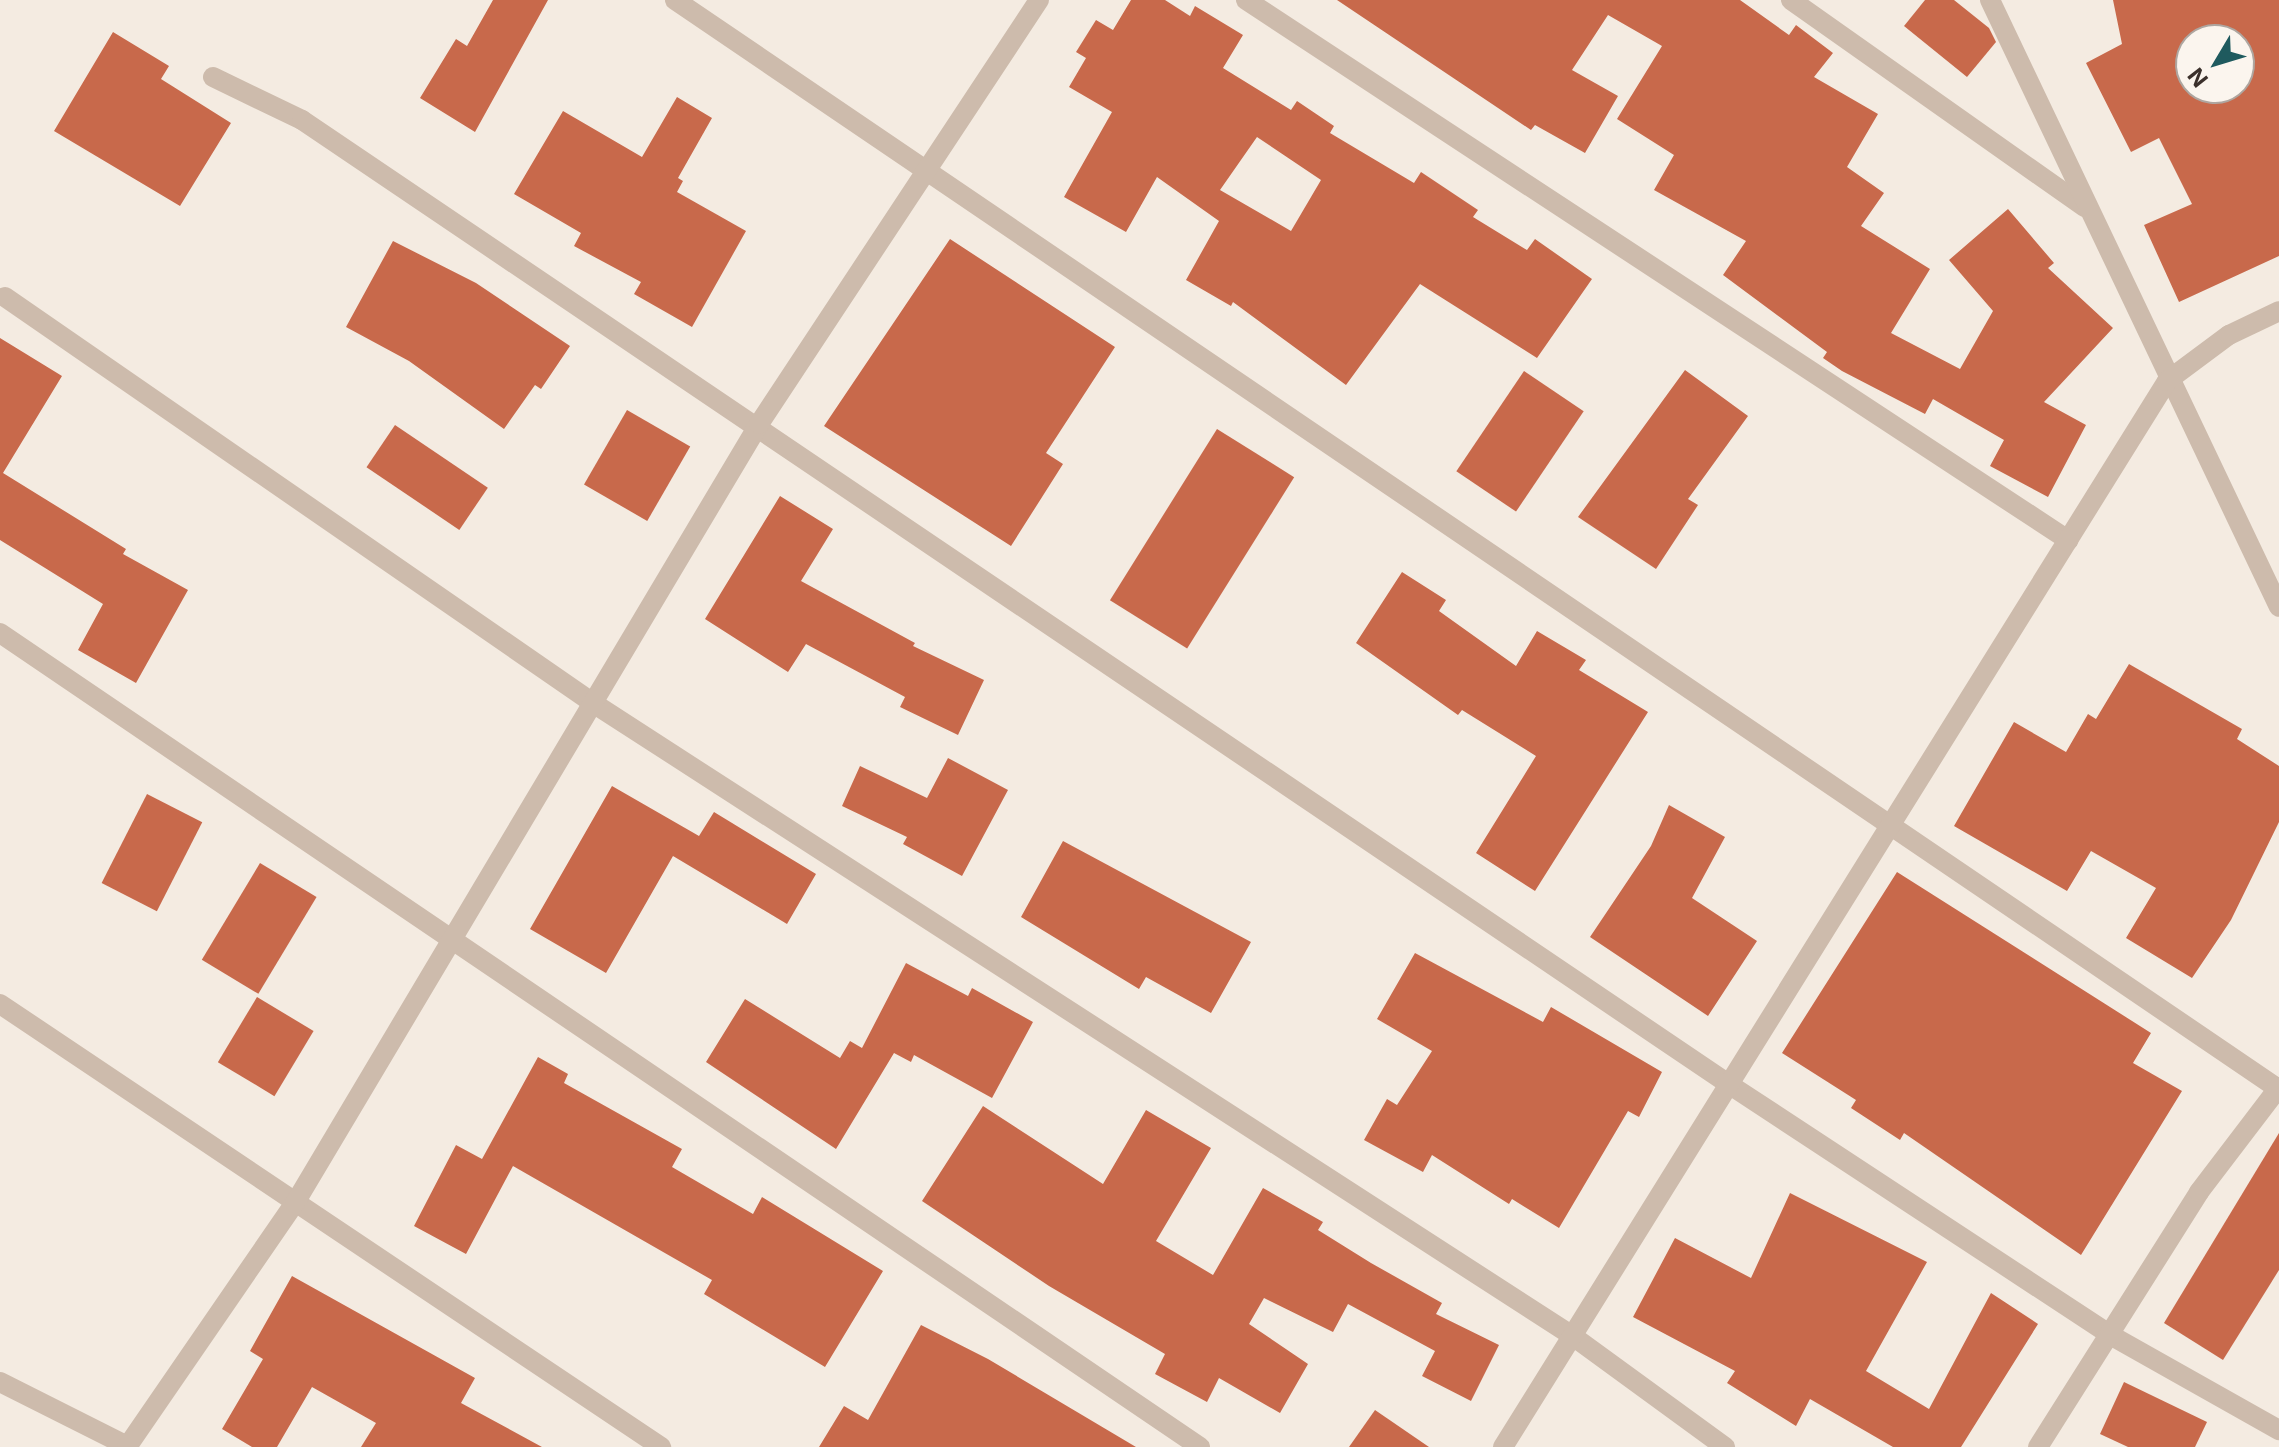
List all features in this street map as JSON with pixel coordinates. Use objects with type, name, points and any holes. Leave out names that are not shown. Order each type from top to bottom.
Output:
[{"type":"street","points":[[675,0],[1886,825],[2278,1087],[2199,1192],[2112,1336],[2038,1447]]},
{"type":"street","points":[[0,1382],[128,1447],[295,1203],[453,943],[759,424],[930,171],[1039,0]]},
{"type":"street","points":[[1246,0],[2068,540]]},
{"type":"street","points":[[1791,0],[2084,207]]},
{"type":"street","points":[[1990,0],[2084,207],[2279,607]]},
{"type":"street","points":[[213,77],[302,120],[759,424],[1727,1083],[2112,1336],[2279,1430]]},
{"type":"street","points":[[5,297],[593,703],[1574,1337],[1725,1447]]},
{"type":"street","points":[[1503,1447],[1574,1337],[1886,825],[2167,381],[2229,335],[2279,311]]},
{"type":"street","points":[[0,633],[1200,1447]]},
{"type":"street","points":[[0,1004],[661,1447]]},
{"type":"building","points":[[493,0],[548,0],[475,132],[420,98],[456,39],[467,46]]},
{"type":"building","points":[[1131,0],[1165,0],[1190,16],[1195,6],[1243,35],[1223,68],[1291,110],[1297,101],[1334,126],[1330,133],[1414,183],[1421,172],[1478,210],[1473,217],[1527,250],[1535,239],[1592,279],[1537,358],[1420,284],[1346,385],[1233,302],[1231,306],[1186,280],[1219,221],[1157,177],[1126,232],[1064,197],[1112,112],[1069,87],[1086,58],[1076,52],[1096,20],[1113,30]],"holes":[[[1257,137],[1321,180],[1291,231],[1220,190]]]},
{"type":"building","points":[[1337,0],[1740,0],[1789,35],[1796,25],[1833,53],[1814,77],[1878,114],[1847,167],[1884,193],[1861,226],[1930,269],[1891,333],[1960,369],[1993,311],[1949,260],[2008,209],[2054,263],[2048,268],[2113,328],[2044,402],[2086,425],[2048,497],[1990,466],[2004,440],[1933,399],[1925,414],[1842,371],[1823,358],[1827,352],[1723,275],[1746,241],[1654,190],[1674,155],[1617,119],[1662,46],[1608,15],[1572,70],[1618,96],[1585,153],[1535,125],[1531,130]]},
{"type":"building","points":[[1925,0],[1954,0],[1989,28],[1996,42],[1967,77],[1904,26]]},
{"type":"building","points":[[2113,0],[2279,0],[2279,256],[2179,302],[2144,225],[2192,204],[2159,138],[2131,152],[2086,63],[2122,44]]},
{"type":"building","points":[[113,32],[169,66],[161,79],[231,123],[180,206],[54,131]]},
{"type":"building","points":[[677,97],[712,118],[678,178],[683,181],[677,192],[746,231],[692,327],[634,294],[641,282],[574,246],[581,233],[514,194],[563,111],[642,157]]},
{"type":"building","points":[[950,239],[1115,347],[1046,453],[1063,464],[1011,546],[824,426]]},
{"type":"building","points":[[393,241],[476,283],[570,346],[541,389],[535,385],[504,429],[409,361],[346,327]]},
{"type":"building","points":[[0,338],[62,376],[3,473],[126,549],[123,554],[188,590],[136,683],[78,650],[103,604],[0,540]]},
{"type":"building","points":[[1685,370],[1748,416],[1688,499],[1698,505],[1656,569],[1578,517]]},
{"type":"building","points":[[1524,371],[1584,411],[1516,512],[1456,471]]},
{"type":"building","points":[[627,410],[690,446],[647,521],[584,484]]},
{"type":"building","points":[[395,425],[488,488],[459,530],[366,467]]},
{"type":"building","points":[[1217,429],[1294,477],[1187,649],[1110,600]]},
{"type":"building","points":[[780,496],[833,529],[801,581],[915,643],[913,646],[984,680],[958,735],[900,707],[905,697],[806,644],[788,672],[705,619]]},
{"type":"building","points":[[1402,572],[1446,600],[1439,611],[1516,666],[1537,631],[1586,660],[1579,670],[1648,712],[1535,891],[1476,853],[1536,756],[1462,710],[1458,715],[1356,643]]},
{"type":"building","points":[[2129,664],[2242,729],[2237,739],[2279,766],[2279,822],[2231,920],[2192,978],[2126,938],[2156,888],[2091,851],[2067,891],[1954,826],[2014,722],[2066,752],[2088,714],[2096,719]]},
{"type":"building","points":[[948,758],[1008,790],[962,876],[903,844],[907,837],[842,806],[860,766],[927,798]]},
{"type":"building","points":[[612,786],[699,836],[714,812],[816,874],[787,924],[673,856],[606,973],[530,929]]},
{"type":"building","points":[[147,794],[202,822],[157,911],[102,883]]},
{"type":"building","points":[[1669,805],[1725,837],[1692,898],[1757,941],[1708,1016],[1590,937],[1651,846]]},
{"type":"building","points":[[1063,841],[1251,942],[1211,1013],[1146,977],[1139,989],[1021,917]]},
{"type":"building","points":[[260,863],[317,897],[258,994],[202,960]]},
{"type":"building","points":[[1897,872],[2151,1033],[2133,1063],[2182,1091],[2081,1255],[1904,1133],[1900,1140],[1851,1108],[1856,1100],[1782,1053]]},
{"type":"building","points":[[1415,953],[1543,1022],[1551,1007],[1662,1072],[1639,1117],[1628,1111],[1559,1228],[1512,1199],[1509,1204],[1432,1155],[1423,1172],[1364,1140],[1387,1099],[1397,1105],[1432,1051],[1377,1019]]},
{"type":"building","points":[[906,963],[968,996],[972,988],[1033,1022],[992,1098],[914,1055],[911,1062],[894,1053],[836,1149],[706,1062],[745,999],[840,1058],[850,1041],[862,1048]]},
{"type":"building","points":[[257,997],[314,1031],[274,1096],[218,1062]]},
{"type":"building","points":[[538,1057],[568,1074],[564,1083],[682,1149],[672,1167],[753,1214],[762,1197],[883,1271],[825,1367],[704,1294],[712,1280],[513,1166],[466,1254],[414,1226],[456,1145],[482,1159]]},
{"type":"building","points":[[983,1106],[1103,1184],[1146,1110],[1211,1148],[1156,1241],[1213,1275],[1263,1188],[1323,1222],[1318,1230],[1442,1303],[1436,1314],[1499,1345],[1471,1401],[1422,1376],[1435,1351],[1348,1304],[1333,1332],[1264,1298],[1249,1324],[1308,1364],[1280,1413],[1219,1378],[1207,1402],[1155,1374],[1165,1354],[1049,1286],[922,1201]]},
{"type":"building","points":[[2279,1133],[2279,1270],[2223,1360],[2164,1323]]},
{"type":"building","points":[[1790,1193],[1927,1262],[1866,1371],[1929,1409],[1991,1293],[2038,1324],[1961,1447],[1893,1447],[1810,1399],[1796,1426],[1727,1383],[1735,1371],[1633,1317],[1675,1238],[1751,1278]]},
{"type":"building","points":[[292,1276],[475,1378],[461,1403],[542,1447],[361,1447],[376,1423],[312,1387],[277,1447],[252,1447],[222,1429],[263,1359],[250,1351]]},
{"type":"building","points":[[921,1325],[988,1359],[1136,1447],[819,1447],[844,1406],[868,1420]]},
{"type":"building","points":[[2124,1382],[2207,1422],[2195,1447],[2128,1447],[2100,1434]]},
{"type":"building","points":[[1375,1410],[1429,1447],[1349,1447]]}]
